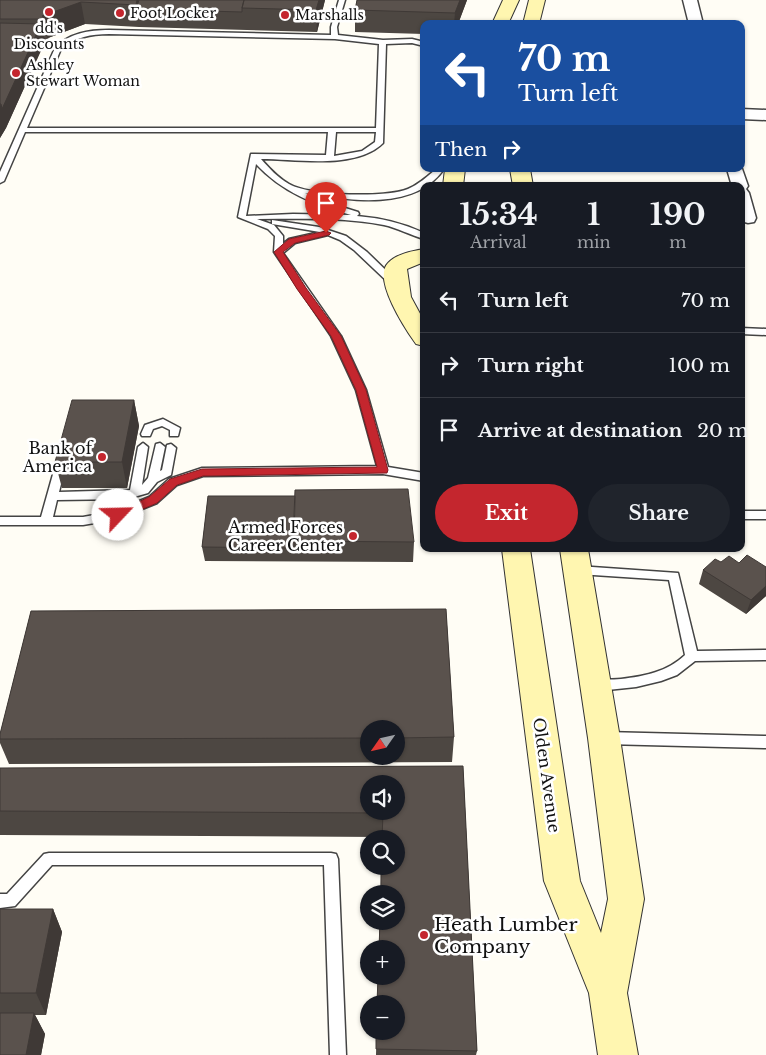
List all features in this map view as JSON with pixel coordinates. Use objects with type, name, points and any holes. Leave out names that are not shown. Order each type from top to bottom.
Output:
[{"type":"main road","points":[[502,20],[511,0]]},
{"type":"main road","points":[[532,20],[537,0]]},
{"type":"main road","points":[[420,256],[406,260],[396,268],[395,284],[402,306],[420,333]]},
{"type":"main road","name":"Olden Avenue","points":[[516,552],[562,882],[608,993],[618,1055]]},
{"type":"main road","name":"Olden Avenue","points":[[575,559],[604,738],[626,899],[608,993]]},
{"type":"street","points":[[690,0],[695,20]]},
{"type":"street","points":[[745,114],[766,115]]},
{"type":"street","points":[[745,207],[748,218]]},
{"type":"lane","points":[[335,37],[334,27],[342,0]]},
{"type":"lane","points":[[0,181],[58,48],[66,40],[86,33],[335,37],[383,42],[412,41],[420,43]]},
{"type":"lane","points":[[254,156],[330,158],[364,154],[379,143],[383,42]]},
{"type":"lane","points":[[22,130],[380,130]]},
{"type":"lane","points":[[330,158],[332,130]]},
{"type":"lane","points":[[254,156],[268,173],[287,186],[323,205],[420,235]]},
{"type":"lane","points":[[242,216],[254,156]]},
{"type":"lane","points":[[428,182],[452,178]]},
{"type":"lane","points":[[287,186],[326,196],[360,198],[401,194],[420,185]]},
{"type":"lane","points":[[242,216],[342,218],[378,221]]},
{"type":"lane","points":[[242,216],[342,238],[395,284]]},
{"type":"lane","points":[[242,216],[271,227],[279,236],[278,252],[336,336],[361,390],[383,470]]},
{"type":"lane","points":[[278,252],[292,241],[326,233]]},
{"type":"lane","points":[[745,331],[766,332]]},
{"type":"lane","points":[[162,433],[163,418]]},
{"type":"lane","points":[[146,434],[150,427],[163,418]]},
{"type":"lane","points":[[163,418],[175,428],[174,434]]},
{"type":"lane","points":[[135,493],[144,447]]},
{"type":"lane","points":[[53,496],[127,495],[144,490],[153,479],[165,447]]},
{"type":"lane","points":[[46,521],[64,452]]},
{"type":"lane","points":[[0,521],[83,521],[118,515],[153,500],[174,482],[202,472],[383,470],[420,476]]},
{"type":"lane","points":[[745,516],[766,516]]},
{"type":"lane","points":[[575,559],[674,576],[692,656]]},
{"type":"lane","points":[[596,686],[649,680],[684,665],[692,656],[766,655]]},
{"type":"lane","points":[[604,738],[766,742]]},
{"type":"lane","points":[[0,901],[10,901],[49,858],[331,859],[338,1055]]},
{"type":"building","points":[[0,0],[137,0],[136,5],[81,2],[42,16],[44,17],[43,19],[0,19]]},
{"type":"building","points":[[139,0],[244,0],[242,12],[136,9]]},
{"type":"building","points":[[244,0],[319,0],[316,10],[242,8]]},
{"type":"building","points":[[357,0],[460,0],[455,13],[355,10]]},
{"type":"building","points":[[0,23],[41,24],[2,109],[0,104]]},
{"type":"building","points":[[72,400],[134,400],[122,462],[55,462]]},
{"type":"building","points":[[408,489],[414,542],[293,541],[295,490]]},
{"type":"building","points":[[208,496],[295,496],[294,548],[202,547]]},
{"type":"building","points":[[747,555],[766,567],[766,586],[751,600],[703,570],[715,559],[721,562],[729,556],[739,563]]},
{"type":"building","points":[[446,609],[454,737],[405,738],[405,720],[360,720],[360,738],[0,739],[31,611]]},
{"type":"building","name":"Heath Lumber Company","points":[[463,766],[477,1051],[376,1049],[376,1040],[405,1040],[405,995],[377,995],[378,985],[405,985],[405,940],[379,940],[380,930],[405,930],[405,885],[381,885],[381,875],[405,875],[405,830],[382,830],[383,820],[405,820],[405,775],[360,775],[360,813],[0,811],[0,768]]},
{"type":"building","points":[[0,909],[53,909],[36,993],[0,993]]},
{"type":"building","points":[[0,1013],[34,1013],[26,1055],[0,1055]]},
{"type":"place","name":"dd's Discounts","points":[[49,12]]},
{"type":"place","name":"Foot Locker","points":[[120,13]]},
{"type":"place","name":"Marshalls","points":[[285,15]]},
{"type":"place","name":"Ashley Stewart Woman","points":[[16,73]]},
{"type":"place","name":"Bank of America","points":[[102,457]]},
{"type":"place","name":"Armed Forces Career Center","points":[[353,536]]},
{"type":"place","name":"Heath Lumber Company","points":[[424,935]]},
{"type":"route","points":[[118,515],[153,500],[174,482],[202,472],[383,470],[361,390],[336,336],[278,252],[292,241],[326,233]]}]
